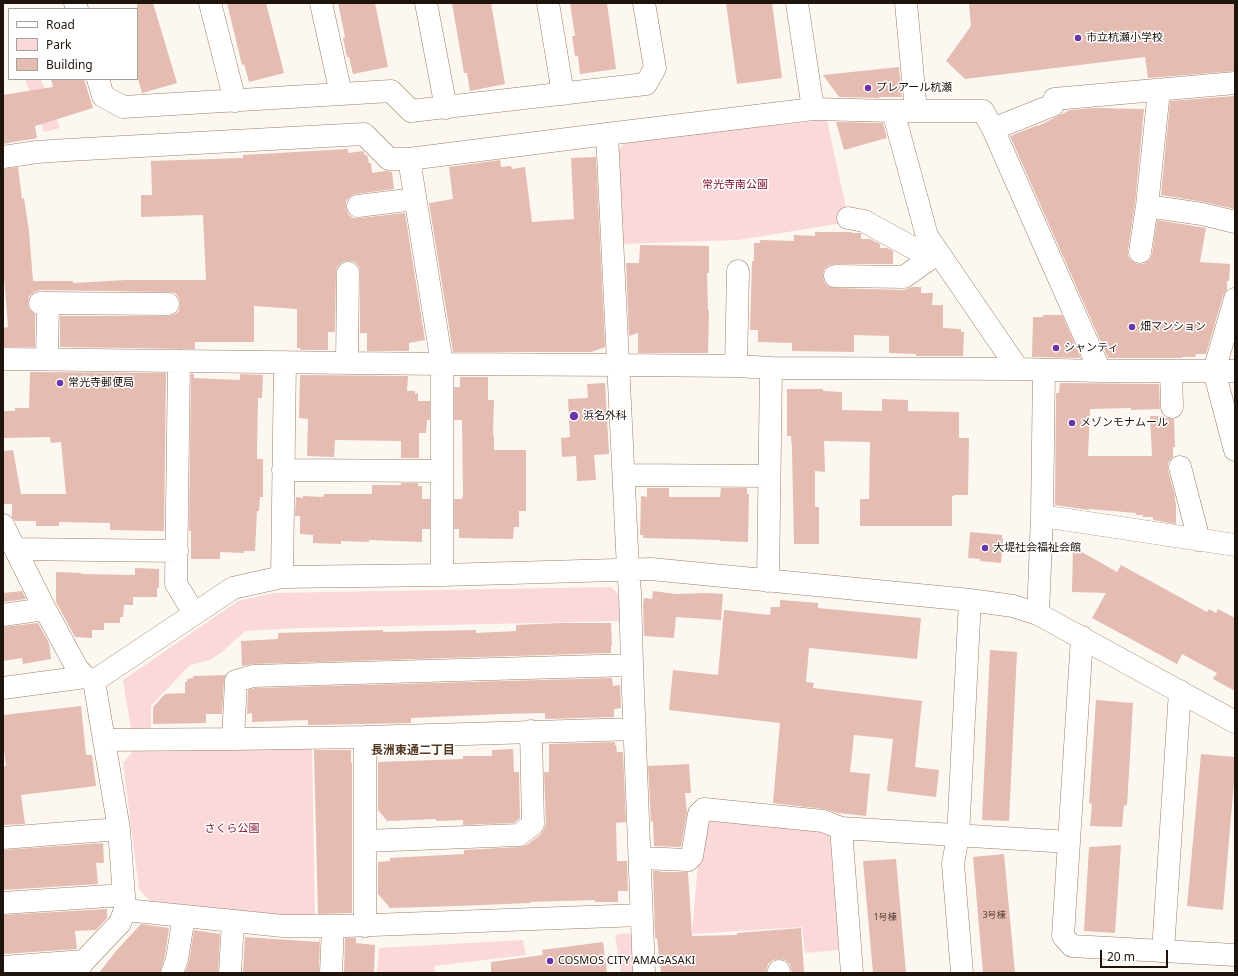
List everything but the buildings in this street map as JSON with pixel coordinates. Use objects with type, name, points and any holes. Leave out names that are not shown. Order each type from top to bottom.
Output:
[{"type":"street","points":[[210,3],[235,101]]},
{"type":"street","points":[[321,3],[340,94]]},
{"type":"street","points":[[426,3],[446,108]]},
{"type":"street","points":[[548,3],[563,94]]},
{"type":"street","points":[[98,80],[103,96],[124,107],[391,91],[411,111],[646,84],[655,68],[644,3]]},
{"type":"street","points":[[797,3],[813,109]]},
{"type":"street","points":[[906,3],[916,110]]},
{"type":"street","points":[[993,129],[1053,105],[1054,99],[1235,83]]},
{"type":"street","points":[[1140,252],[1147,206],[1158,90]]},
{"type":"street","points":[[3,157],[37,152],[67,150],[364,134],[389,159],[409,159],[813,109],[893,111],[983,110],[993,129],[1100,371]]},
{"type":"street","points":[[893,111],[926,236],[1018,369]]},
{"type":"street","points":[[607,134],[630,592],[644,973]]},
{"type":"street","points":[[409,159],[442,364],[442,575]]},
{"type":"street","points":[[358,206],[415,199]]},
{"type":"street","points":[[1147,206],[1202,214],[1235,222]]},
{"type":"street","points":[[848,218],[864,221],[915,249],[938,253]]},
{"type":"street","points":[[835,276],[904,277],[938,253]]},
{"type":"street","points":[[736,366],[738,271]]},
{"type":"street","points":[[347,363],[348,273]]},
{"type":"street","points":[[1235,299],[1225,371],[1235,450]]},
{"type":"street","points":[[47,359],[44,303],[168,304]]},
{"type":"street","points":[[3,359],[442,364],[619,364],[770,368],[1225,371]]},
{"type":"street","points":[[179,361],[176,584],[194,613]]},
{"type":"street","points":[[282,578],[285,362]]},
{"type":"street","points":[[768,581],[770,368]]},
{"type":"street","points":[[1038,614],[1042,516],[1044,370]]},
{"type":"street","points":[[1171,371],[1172,407]]},
{"type":"street","points":[[1180,467],[1198,540]]},
{"type":"street","points":[[283,470],[442,471]]},
{"type":"street","points":[[624,475],[769,476]]},
{"type":"street","points":[[1042,516],[1235,545]]},
{"type":"street","points":[[3,525],[45,609],[77,668],[90,679],[104,740],[118,829],[125,902],[120,924],[80,967],[3,967]]},
{"type":"street","points":[[15,549],[177,551]]},
{"type":"street","points":[[3,688],[90,679],[233,588],[282,578],[651,569],[970,600],[1013,606],[1038,614],[1235,722]]},
{"type":"street","points":[[962,973],[953,864],[958,836],[970,600]]},
{"type":"street","points":[[3,615],[45,609]]},
{"type":"street","points":[[1082,637],[1063,936],[1072,946],[1235,955]]},
{"type":"street","points":[[233,740],[236,681],[253,676],[632,665]]},
{"type":"street","points":[[1163,951],[1180,691]]},
{"type":"street","points":[[104,740],[233,740],[635,729]]},
{"type":"street","points":[[365,841],[519,835],[533,824],[531,731]]},
{"type":"street","points":[[365,737],[365,926]]},
{"type":"street","points":[[640,858],[688,860],[692,856],[699,814],[704,809],[823,821],[841,828],[1069,842]]},
{"type":"street","points":[[841,828],[852,973]]},
{"type":"street","points":[[3,838],[118,829]]},
{"type":"street","points":[[3,903],[125,902],[184,916],[283,926],[365,926],[641,915]]},
{"type":"street","points":[[172,973],[177,959],[184,916]]},
{"type":"street","points":[[230,973],[233,921]]},
{"type":"street","points":[[331,973],[333,926]]},
{"type":"green space","points":[[25,80],[41,80],[60,128],[44,132]]},
{"type":"green space","name":"常光寺南公園","points":[[827,120],[849,222],[738,240],[623,244],[618,151],[627,140]]},
{"type":"green space","points":[[611,587],[619,595],[620,621],[298,628],[245,631],[222,652],[210,660],[190,665],[151,706],[151,728],[131,729],[123,680],[238,601],[274,593]]},
{"type":"green space","name":"さくら公園","points":[[312,746],[315,915],[282,915],[150,901],[139,889],[123,763],[134,750]]},
{"type":"green space","points":[[713,820],[825,830],[830,837],[839,950],[805,953],[802,927],[692,934],[701,827]]},
{"type":"green space","points":[[629,933],[633,937],[636,973],[621,973],[615,935]]},
{"type":"green space","points":[[523,940],[526,955],[434,966],[435,973],[377,973],[379,948]]},
{"type":"place","name":"市立杭瀬小学校","points":[[1078,38]]},
{"type":"place","name":"プレアール杭瀬","points":[[868,88]]},
{"type":"place","name":"畑マンション","points":[[1132,327]]},
{"type":"place","name":"シャンティ","points":[[1056,348]]},
{"type":"place","name":"常光寺郵便局","points":[[60,383]]},
{"type":"place","name":"浜名外科","points":[[574,416]]},
{"type":"place","name":"メゾンモナムール","points":[[1072,423]]},
{"type":"place","name":"大堤社会福祉会館","points":[[985,548]]},
{"type":"place","name":"COSMOS CITY AMAGASAKI","points":[[550,961]]},
{"type":"district","name":"長洲東通二丁目","points":[[413,751]]}]
